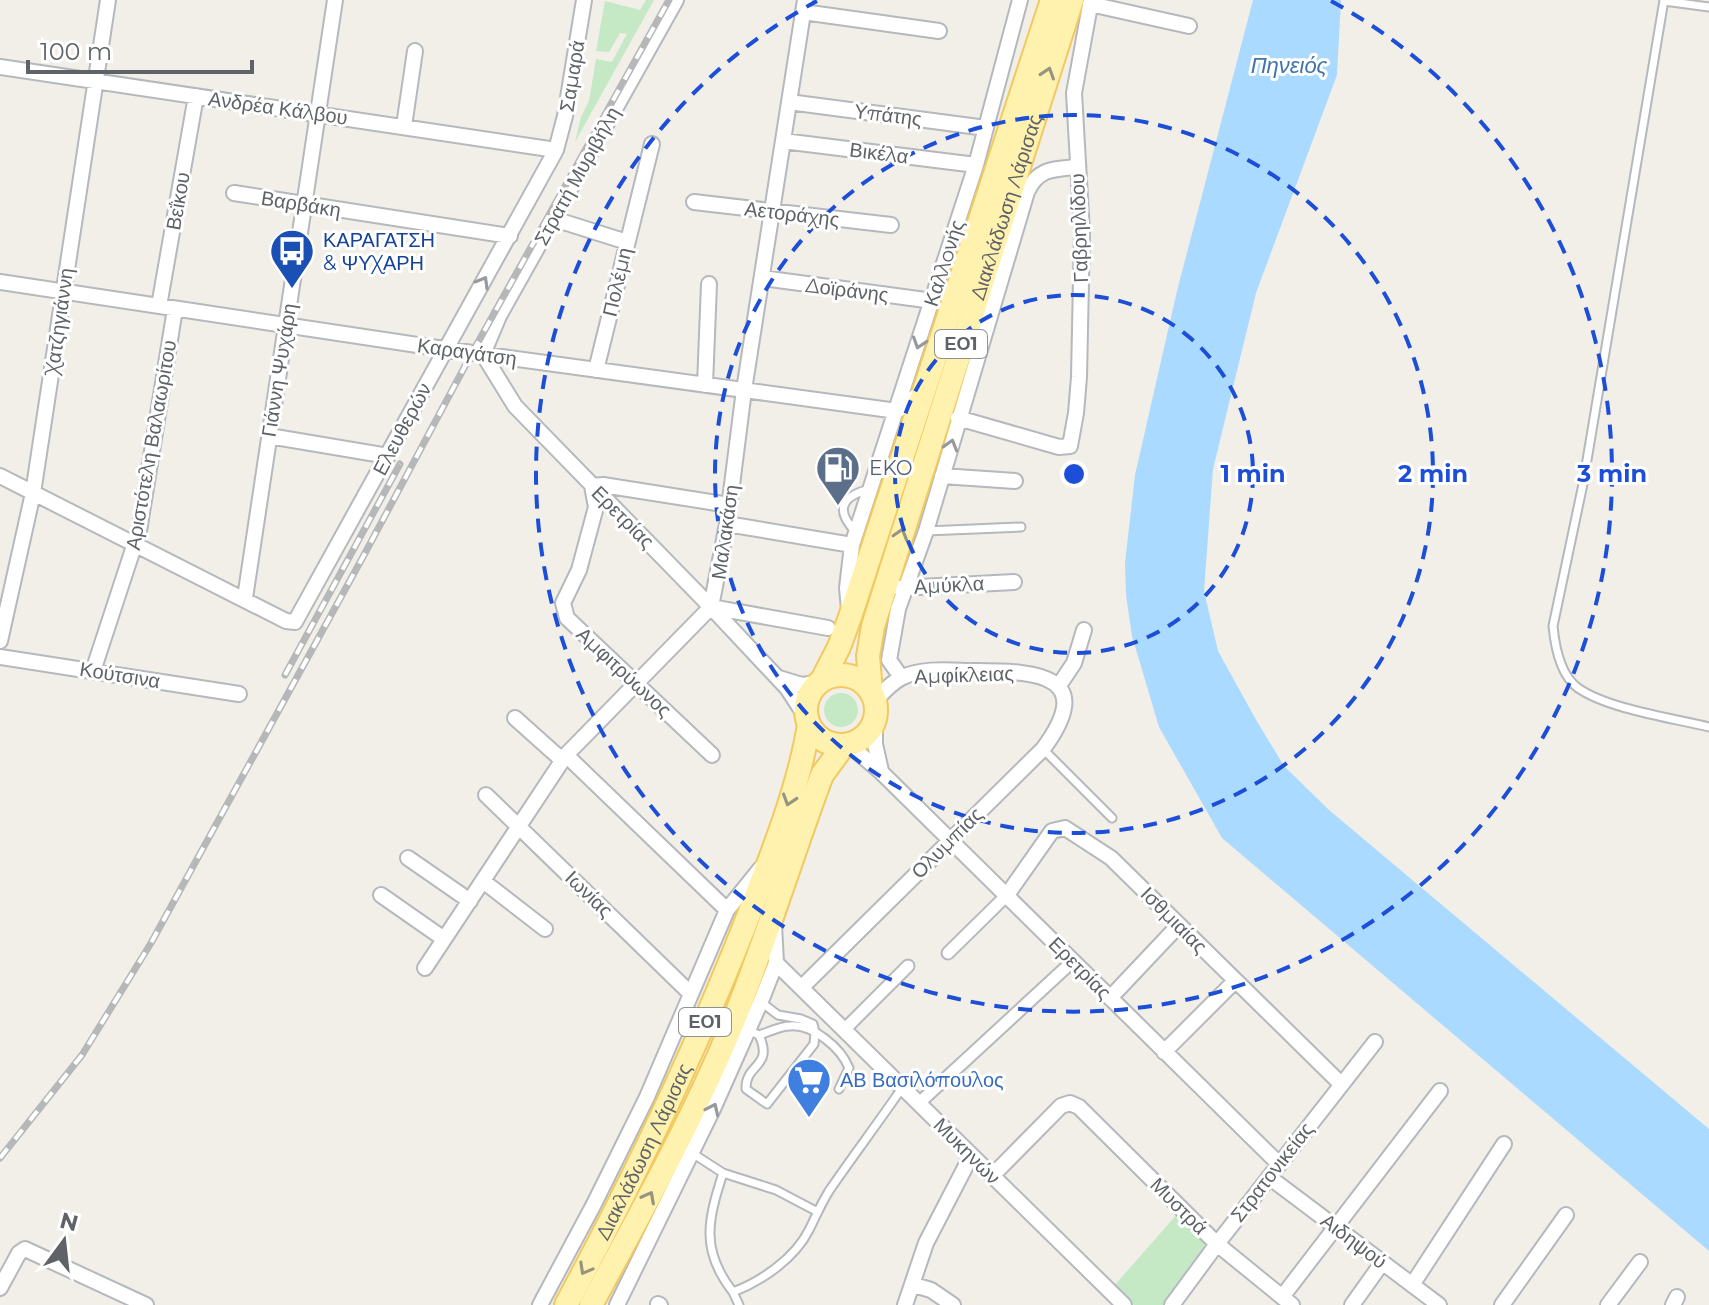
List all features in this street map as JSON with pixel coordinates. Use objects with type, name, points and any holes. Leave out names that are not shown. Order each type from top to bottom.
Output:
[{"type":"main road","name":"Διακλάδωση Λάρισας","points":[[820,682],[839,647],[850,617],[1052,0]]},
{"type":"main road","name":"Διακλάδωση Λάρισας","points":[[874,703],[868,656],[895,588],[980,284],[1084,1]]},
{"type":"main road","points":[[820,682],[832,675],[854,677],[874,703]]},
{"type":"main road","name":"ΕΟ1","points":[[807,721],[807,699],[820,682]]},
{"type":"main road","name":"ΕΟ1","points":[[846,745],[866,735],[874,703]]},
{"type":"main road","name":"Διακλάδωση Λάρισας","points":[[566,1305],[624,1195],[684,1069],[770,858],[801,762],[807,721]]},
{"type":"main road","points":[[807,721],[823,741],[846,745]]},
{"type":"main road","name":"Διακλάδωση Λάρισας","points":[[591,1305],[677,1147],[731,1027],[822,775],[846,745]]},
{"type":"street","name":"Χατζηγιάννη","points":[[0,641],[33,493],[108,0]]},
{"type":"street","name":"Γιάννη Ψυχάρη","points":[[245,598],[335,0]]},
{"type":"street","name":"Σαμαρά","points":[[556,150],[565,116],[584,0]]},
{"type":"street","name":"Στρατή Μυριβήλη","points":[[483,354],[499,316],[676,0]]},
{"type":"street","name":"Καλλoνής","points":[[850,617],[847,588],[854,538],[976,165],[1020,0]]},
{"type":"street","points":[[1084,1],[1189,26]]},
{"type":"street","name":"Γαβρηιλίδου","points":[[958,418],[1059,447],[1066,448],[1071,440],[1079,377],[1082,232],[1074,93],[1084,1]]},
{"type":"street","points":[[804,6],[939,31]]},
{"type":"street","name":"Μαλακάση","points":[[425,968],[564,757],[711,607],[727,524],[744,390],[804,6]]},
{"type":"street","points":[[404,126],[415,51]]},
{"type":"street","name":"Ανδρέα Κάλβου","points":[[0,67],[556,150]]},
{"type":"street","name":"Βεΐκου","points":[[159,306],[196,96]]},
{"type":"street","name":"Υπάτης","points":[[789,102],[986,128]]},
{"type":"street","name":"Βικέλα","points":[[783,141],[976,165]]},
{"type":"street","name":"Πολέμη","points":[[596,370],[652,144]]},
{"type":"street","name":"Ελευθερών","points":[[245,598],[286,621],[295,622],[556,150]]},
{"type":"street","points":[[901,677],[892,668],[889,656],[895,621],[895,588],[926,531],[1032,181],[1047,169],[1077,167]]},
{"type":"street","name":"Βαρβάκη","points":[[234,193],[510,236]]},
{"type":"street","name":"Αετοράχης","points":[[694,202],[891,225]]},
{"type":"street","points":[[554,219],[627,242]]},
{"type":"street","name":"Δοϊράνης","points":[[762,278],[933,301]]},
{"type":"street","name":"Καραγάτση","points":[[0,282],[444,349],[897,411]]},
{"type":"street","points":[[705,385],[709,284]]},
{"type":"street","points":[[980,284],[984,334]]},
{"type":"street","name":"Αριστότελη Βαλαωρίτου","points":[[93,671],[135,546],[175,309]]},
{"type":"street","name":"Ερετρίας","points":[[483,354],[515,406],[787,688],[807,721]]},
{"type":"street","points":[[897,411],[927,387]]},
{"type":"street","points":[[269,436],[388,456]]},
{"type":"street","points":[[0,476],[135,546],[245,598]]},
{"type":"street","points":[[942,476],[1015,481]]},
{"type":"street","points":[[592,486],[603,485],[729,505]]},
{"type":"street","name":"Αμφιτρύωνος","points":[[592,486],[596,507],[579,570],[563,603],[567,618],[712,755]]},
{"type":"street","points":[[727,524],[854,538]]},
{"type":"street","name":"Αμύκλα","points":[[895,588],[1014,582]]},
{"type":"street","points":[[711,607],[828,628]]},
{"type":"street","points":[[1058,687],[1074,663],[1084,630]]},
{"type":"street","name":"Κούτσινα","points":[[0,657],[239,694]]},
{"type":"street","name":"Αμφίκλειας","points":[[874,703],[901,677],[935,671],[1012,672],[1042,677],[1058,687]]},
{"type":"street","points":[[772,673],[791,683],[820,682]]},
{"type":"street","name":"Ολυμπίας","points":[[802,987],[1043,749],[1064,715],[1066,702],[1058,687]]},
{"type":"street","points":[[874,703],[875,744],[881,772]]},
{"type":"street","points":[[515,718],[564,757],[727,910]]},
{"type":"street","name":"Ερετρίας","points":[[846,745],[881,772],[1007,895],[1164,1052],[1274,1170]]},
{"type":"street","name":"Ιωνίας","points":[[486,795],[691,994]]},
{"type":"street","name":"Ισθμιαίας","points":[[1007,895],[1052,831],[1065,828],[1111,858],[1341,1084]]},
{"type":"street","points":[[408,858],[470,901]]},
{"type":"street","points":[[540,1305],[621,1152],[727,910],[770,858]]},
{"type":"street","points":[[483,881],[545,929]]},
{"type":"street","points":[[381,895],[444,939]]},
{"type":"street","points":[[948,953],[1007,895]]},
{"type":"street","points":[[617,1305],[754,1033],[761,1001],[776,963],[773,914]]},
{"type":"street","points":[[1110,998],[1179,925]]},
{"type":"street","points":[[919,1103],[1073,961]]},
{"type":"street","name":"Μυκηνών","points":[[776,963],[1124,1305]]},
{"type":"street","points":[[844,1030],[908,966]]},
{"type":"street","points":[[1164,1052],[1235,981]]},
{"type":"street","name":"Στρατονικείας","points":[[1172,1305],[1375,1042]]},
{"type":"street","points":[[1287,1301],[1334,1227],[1440,1091]]},
{"type":"street","name":"Μυστρά","points":[[992,1176],[1061,1106],[1070,1103],[1079,1107],[1217,1244],[1287,1301]]},
{"type":"street","points":[[1412,1285],[1504,1144]]},
{"type":"street","points":[[905,1305],[926,1243],[971,1156]]},
{"type":"street","name":"Αιδηψού","points":[[1274,1170],[1334,1227],[1439,1305]]},
{"type":"street","points":[[1502,1305],[1566,1215]]},
{"type":"street","points":[[0,1288],[19,1253],[25,1249],[146,1305]]},
{"type":"street","points":[[1608,1305],[1640,1262]]},
{"type":"street","points":[[1352,1305],[1382,1263]]},
{"type":"street","points":[[914,1285],[931,1290],[953,1305]]},
{"type":"lane","points":[[1709,7],[1664,0],[1583,484],[1553,626],[1556,649],[1576,687],[1607,702],[1709,727]]},
{"type":"lane","points":[[926,531],[1021,527]]},
{"type":"lane","points":[[1043,749],[1112,818]]},
{"type":"lane","points":[[761,1001],[778,1015],[813,1024],[815,1032],[814,1044],[767,1104],[746,1089],[745,1084],[765,1055],[765,1048],[754,1033],[792,1025],[815,1032],[844,1057],[849,1068],[839,1089]]},
{"type":"lane","points":[[733,1292],[767,1274],[790,1255],[809,1232],[816,1211],[902,1088]]},
{"type":"lane","points":[[692,1153],[723,1173],[776,1190],[816,1211]]},
{"type":"lane","points":[[723,1173],[709,1219],[711,1244],[716,1268],[739,1305]]},
{"type":"green space","points":[[646,0],[654,0],[575,142],[581,117],[589,101],[596,59],[612,62],[627,34],[620,33],[609,52],[596,51],[605,1],[640,10]]},
{"type":"green space","points":[[841,693],[853,698],[858,710],[853,722],[841,727],[829,722],[824,710],[829,698]]},
{"type":"green space","points":[[1178,1213],[1210,1244],[1164,1305],[1134,1305],[1114,1286]]},
{"type":"water","name":"Πηνειός","points":[[1253,0],[1341,0],[1337,75],[1256,293],[1213,469],[1204,591],[1218,651],[1284,766],[1329,810],[1709,1129],[1709,1251],[1222,838],[1159,727],[1132,636],[1126,595],[1125,563],[1135,475],[1177,291]]},
{"type":"railway","points":[[0,1158],[82,1055],[151,943],[472,353],[669,0]]},
{"type":"railway","points":[[285,675],[400,464]]},
{"type":"place","name":"ΚΑΡΑΓΑΤΣΗ & ΨΥΧΑΡΗ","points":[[292,290]]},
{"type":"place","name":"EKO","points":[[838,507]]},
{"type":"place","name":"ΑΒ Βασιλόπουλος","points":[[809,1119]]}]
